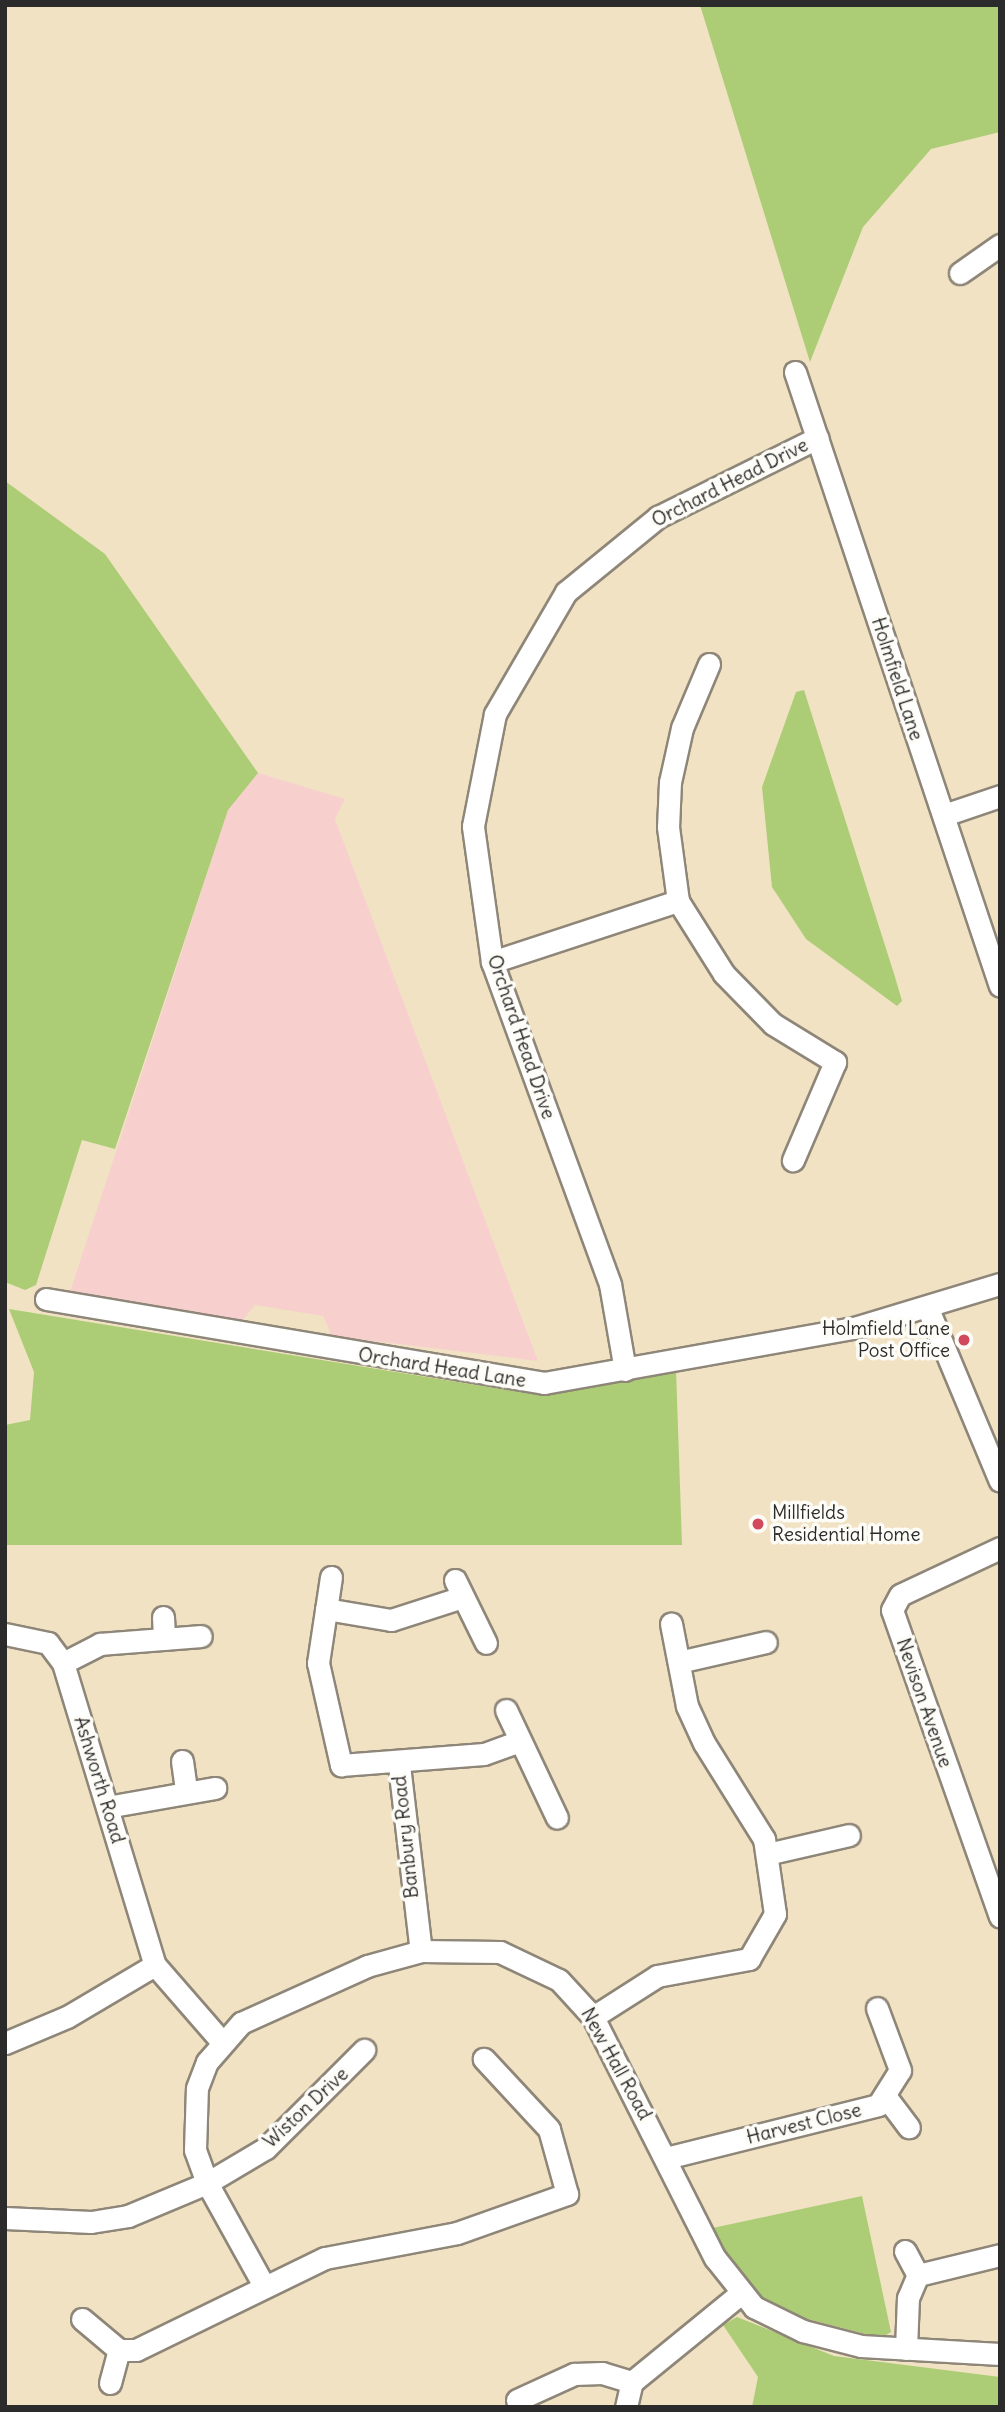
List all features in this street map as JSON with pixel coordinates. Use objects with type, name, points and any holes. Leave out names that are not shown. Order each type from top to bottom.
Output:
[{"type":"street","points":[[960,273],[996,254]]},
{"type":"street","name":"Holmfield Lane","points":[[795,372],[1000,986]]},
{"type":"street","name":"Orchard Head Drive","points":[[625,1370],[610,1284],[492,962],[473,826],[495,714],[566,592],[657,517],[817,438]]},
{"type":"street","points":[[709,664],[682,728],[670,782],[668,827],[678,901],[724,974],[773,1024],[835,1062],[793,1160]]},
{"type":"street","points":[[944,815],[1000,796]]},
{"type":"street","points":[[492,962],[678,901]]},
{"type":"street","name":"Orchard Head Lane","points":[[46,1299],[508,1381],[572,1381],[928,1309],[1000,1284]]},
{"type":"street","points":[[928,1309],[1000,1481]]},
{"type":"street","name":"Nevison Avenue","points":[[1000,1548],[900,1595],[892,1610],[1000,1917]]},
{"type":"street","name":"Banbury Road","points":[[331,1577],[318,1664],[330,1694],[337,1761],[347,1768],[398,1765],[421,1951]]},
{"type":"street","points":[[326,1609],[391,1620],[457,1589],[486,1643]]},
{"type":"street","points":[[163,1617],[164,1639]]},
{"type":"street","points":[[593,2017],[657,1976],[749,1959],[775,1914],[767,1854],[751,1814],[704,1743],[679,1662],[671,1624]]},
{"type":"street","points":[[5,1634],[48,1643],[63,1663],[100,1644],[201,1636]]},
{"type":"street","points":[[679,1662],[765,1642]]},
{"type":"street","name":"Ashworth Road","points":[[63,1663],[155,1965],[222,2042]]},
{"type":"street","points":[[506,1710],[557,1818]]},
{"type":"street","points":[[398,1765],[484,1754],[519,1741]]},
{"type":"street","points":[[182,1761],[186,1791]]},
{"type":"street","points":[[107,1807],[215,1788]]},
{"type":"street","points":[[767,1854],[849,1835]]},
{"type":"street","name":"New Hall Road","points":[[263,2284],[207,2183],[195,2150],[195,2109],[207,2062],[241,2023],[299,1993],[421,1951],[477,1949],[520,1958],[567,1987],[593,2017],[740,2294],[768,2316],[803,2331],[861,2346],[1000,2354]]},
{"type":"street","points":[[5,2043],[68,2017],[155,1965]]},
{"type":"street","name":"Harvest Close","points":[[666,2158],[859,2113],[886,2097],[900,2070],[877,2008]]},
{"type":"street","name":"Wiston Drive","points":[[207,2183],[266,2148],[365,2050]]},
{"type":"street","points":[[82,2319],[119,2350],[153,2344],[263,2284],[347,2250],[434,2239],[567,2194],[544,2121],[484,2060]]},
{"type":"street","points":[[886,2097],[909,2127]]},
{"type":"street","points":[[5,2218],[92,2222],[128,2216],[207,2183]]},
{"type":"street","points":[[905,2251],[918,2275]]},
{"type":"street","points":[[918,2275],[1000,2255]]},
{"type":"street","points":[[906,2349],[908,2298],[918,2275]]},
{"type":"street","points":[[626,2407],[632,2382],[740,2294]]},
{"type":"street","points":[[110,2383],[119,2350]]},
{"type":"street","points":[[517,2400],[574,2374],[602,2373],[632,2382]]},
{"type":"shaded area","points":[[258,773],[345,799],[335,819],[538,1361],[332,1336],[323,1316],[255,1305],[242,1321],[70,1292],[228,810]]},
{"type":"green space","points":[[700,5],[1000,5],[1000,132],[931,149],[863,227],[810,362]]},
{"type":"green space","points":[[5,481],[105,554],[258,773],[228,810],[115,1149],[82,1140],[36,1285],[25,1290],[5,1282]]},
{"type":"green space","points":[[804,690],[895,977],[902,1001],[897,1006],[806,939],[772,887],[762,787],[796,692]]},
{"type":"green space","points":[[9,1309],[531,1394],[676,1369],[682,1545],[5,1545],[5,1425],[30,1420],[34,1372]]},
{"type":"green space","points":[[862,2196],[891,2332],[881,2338],[776,2311],[745,2288],[708,2229]]},
{"type":"green space","points":[[737,2317],[834,2356],[1000,2377],[1000,2407],[752,2407],[758,2377],[723,2325]]},
{"type":"place","name":"Holmfield Lane Post Office","points":[[964,1340]]},
{"type":"place","name":"Millfields Residential Home","points":[[758,1524]]}]
